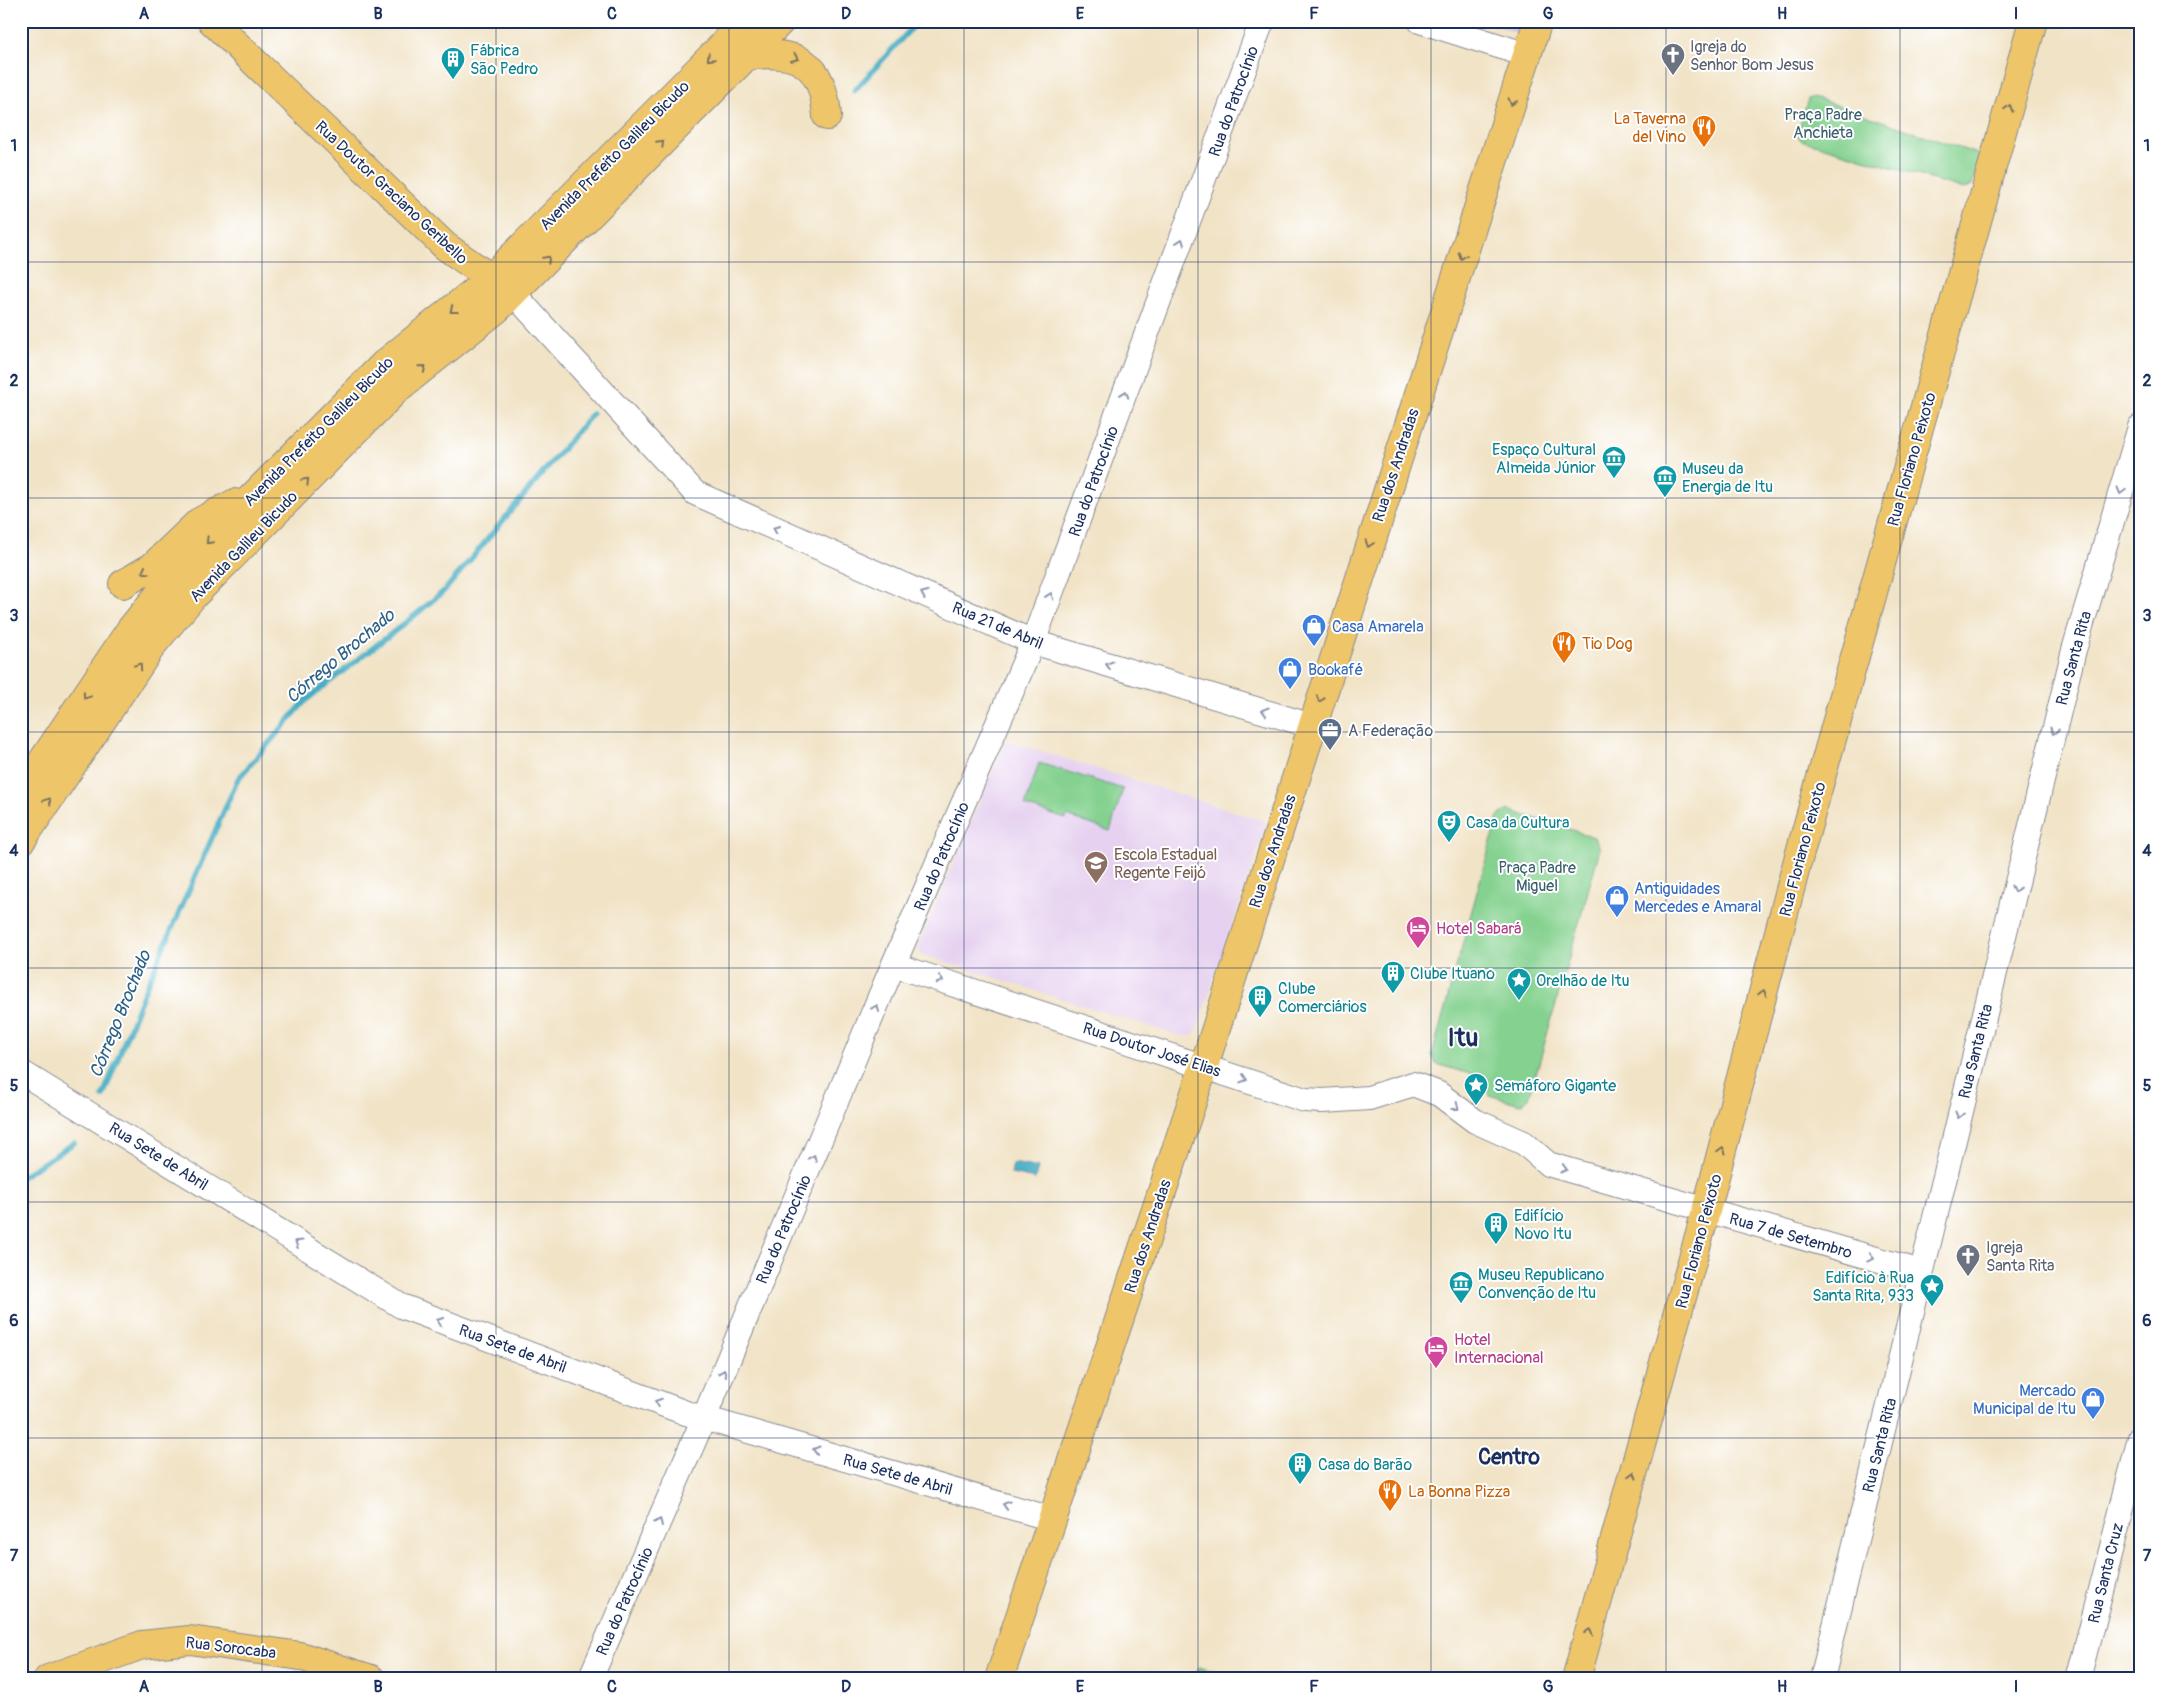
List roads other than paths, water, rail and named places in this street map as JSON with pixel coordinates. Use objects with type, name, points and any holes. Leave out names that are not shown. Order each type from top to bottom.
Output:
[{"type":"main road","name":"Rua Doutor Graciano Geribello","points":[[212,21],[445,246],[513,293]]},
{"type":"main road","name":"Avenida Prefeito Galileu Bicudo","points":[[21,794],[149,605],[173,577],[383,365],[490,278],[723,45],[741,21]]},
{"type":"main road","name":"Avenida Prefeito Galileu Bicudo","points":[[513,293],[781,21]]},
{"type":"main road","name":"Rua dos Andradas","points":[[999,1679],[1204,1066],[1538,21]]},
{"type":"main road","name":"Rua Floriano Peixoto","points":[[1576,1679],[1706,1211],[1796,868],[2033,21]]},
{"type":"main road","points":[[747,56],[778,53],[802,61],[812,69],[824,91],[827,116]]},
{"type":"main road","name":"Avenida Galileu Bicudo","points":[[21,842],[154,643],[194,595],[398,388],[488,316],[513,293]]},
{"type":"main road","points":[[123,584],[152,568],[198,522],[223,508],[255,494]]},
{"type":"main road","name":"Rua Sorocaba","points":[[48,1679],[142,1645],[190,1640],[300,1656],[371,1679]]},
{"type":"street","name":"Rua do Patrocínio","points":[[590,1679],[704,1418],[894,966],[1033,642],[1262,21]]},
{"type":"street","points":[[1420,21],[1527,55]]},
{"type":"street","name":"Rua Doutor Graciano Geribello","points":[[513,293],[695,493]]},
{"type":"street","name":"Rua Santa Rita","points":[[1822,1679],[2074,650],[2140,427]]},
{"type":"street","name":"Rua 21 de Abril","points":[[695,493],[1033,642],[1312,726]]},
{"type":"street","name":"Rua Doutor José Elias","points":[[894,966],[1305,1100],[1323,1101],[1369,1098],[1413,1084],[1439,1094],[1475,1121],[1524,1143]]},
{"type":"street","name":"Rua Sete de Abril","points":[[21,1072],[401,1306],[704,1418],[1052,1519]]},
{"type":"street","name":"Rua 7 de Setembro","points":[[1524,1143],[1548,1164],[1921,1272]]},
{"type":"street","name":"Rua Santa Cruz","points":[[2078,1679],[2140,1438]]},
{"type":"water","points":[[1013,1163],[1038,1168],[1035,1179],[1011,1174]]},
{"type":"waterway","points":[[854,91],[918,21]]},
{"type":"waterway","name":"Córrego Brochado","points":[[103,1096],[144,992],[238,779],[306,700],[445,590],[592,414]]},
{"type":"waterway","points":[[21,1177],[74,1143]]},
{"type":"place","name":"Igreja do Senhor Bom Jesus","points":[[1673,76]]},
{"type":"place","name":"Fábrica São Pedro","points":[[453,80]]},
{"type":"place","name":"La Taverna del Vino","points":[[1704,148]]},
{"type":"place","name":"Espaço Cultural Almeida Júnior","points":[[1614,479]]},
{"type":"place","name":"Museu da Energia de Itu","points":[[1665,498]]},
{"type":"place","name":"Casa Amarela","points":[[1314,647]]},
{"type":"place","name":"Tio Dog","points":[[1564,664]]},
{"type":"place","name":"Bookafé","points":[[1290,690]]},
{"type":"place","name":"A Federação","points":[[1330,751]]},
{"type":"place","name":"Casa da Cultura","points":[[1449,843]]},
{"type":"place","name":"Escola Estadual Regente Feijó","points":[[1096,884]]},
{"type":"place","name":"Antiguidades Mercedes e Amaral","points":[[1617,918]]},
{"type":"place","name":"Hotel Sabará","points":[[1418,949]]},
{"type":"place","name":"Clube Ituano","points":[[1393,994]]},
{"type":"place","name":"Orelhão de Itu","points":[[1519,1001]]},
{"type":"place","name":"Clube Comerciários","points":[[1260,1018]]},
{"type":"place","name":"Semáforo Gigante","points":[[1476,1106]]},
{"type":"place","name":"Edifício Novo Itu","points":[[1496,1245]]},
{"type":"place","name":"Igreja Santa Rita","points":[[1968,1277]]},
{"type":"place","name":"Museu Republicano Convenção de Itu","points":[[1461,1304]]},
{"type":"place","name":"Edifício à Rua Santa Rita, 933","points":[[1932,1307]]},
{"type":"place","name":"Hotel Internacional","points":[[1436,1369]]},
{"type":"place","name":"Mercado Municipal de Itu","points":[[2093,1420]]},
{"type":"place","name":"Casa do Barão","points":[[1300,1485]]},
{"type":"place","name":"La Bonna Pizza","points":[[1390,1512]]},
{"type":"district","name":"Itu","points":[[1463,1037]]},
{"type":"district","name":"Centro","points":[[1509,1457]]},
{"type":"park label","name":"Praça Padre Anchieta","points":[[1823,123]]},
{"type":"park label","name":"Praça Padre Miguel","points":[[1537,876]]}]
